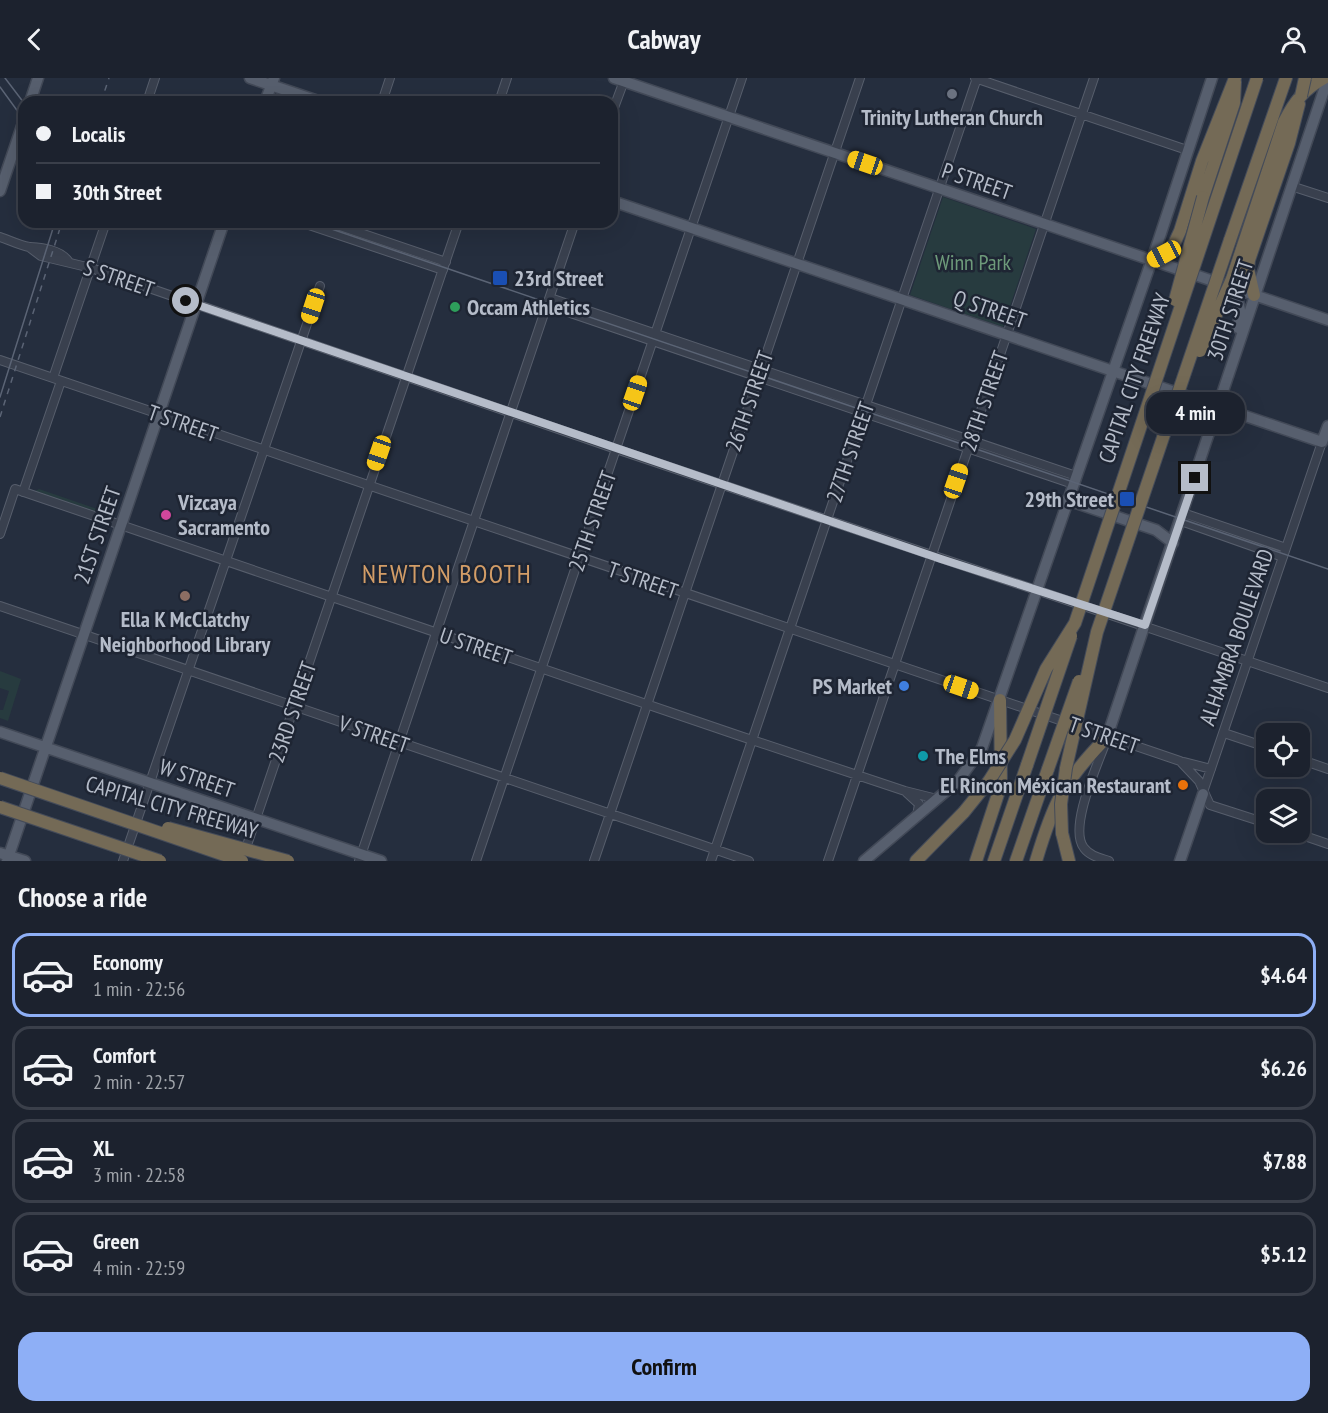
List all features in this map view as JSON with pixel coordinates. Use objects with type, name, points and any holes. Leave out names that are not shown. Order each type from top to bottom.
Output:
[{"type":"highway","points":[[1152,261],[1174,244],[1202,161],[1235,78]]},
{"type":"highway","points":[[1164,353],[1185,254],[1234,102],[1235,78]]},
{"type":"highway","name":"CAPITAL CITY FREEWAY","points":[[918,861],[964,812],[989,781],[1015,740],[1046,669],[1075,623],[1257,78]]},
{"type":"highway","name":"CAPITAL CITY FREEWAY","points":[[1067,861],[1062,833],[1061,804],[1066,768],[1097,632],[1286,78]]},
{"type":"highway","points":[[1254,295],[1248,269],[1249,260],[1293,128],[1305,78]]},
{"type":"highway","points":[[1182,384],[1234,284],[1284,122],[1295,101],[1304,91],[1326,78]]},
{"type":"highway","points":[[994,861],[1075,623]]},
{"type":"highway","points":[[1016,861],[1097,632]]},
{"type":"highway","points":[[976,861],[1001,785],[1000,700]]},
{"type":"highway","points":[[1036,861],[1059,796],[1074,772],[1107,737]]},
{"type":"highway","name":"CAPITAL CITY FREEWAY","points":[[0,778],[212,850]]},
{"type":"highway","name":"CAPITAL CITY FREEWAY","points":[[45,794],[288,861]]},
{"type":"highway","points":[[0,807],[160,861]]},
{"type":"highway","points":[[212,850],[242,861]]},
{"type":"highway","points":[[212,850],[247,861]]},
{"type":"main road","points":[[32,96],[38,78]]},
{"type":"main road","points":[[250,78],[272,82],[306,96]]},
{"type":"main road","points":[[864,861],[958,781],[975,760],[1000,700],[1112,370],[1152,261],[1212,78]]},
{"type":"main road","name":"30TH STREET","points":[[1107,737],[1220,407],[1254,295],[1326,78]]},
{"type":"main road","name":"P STREET","points":[[621,79],[1044,225],[1152,261],[1234,284],[1254,295],[1328,320]]},
{"type":"main road","points":[[0,190],[18,138]]},
{"type":"main road","name":"Q STREET","points":[[618,203],[1322,442]]},
{"type":"main road","name":"21ST STREET","points":[[5,856],[46,747],[223,228]]},
{"type":"main road","points":[[1234,284],[1240,310],[1240,322],[1232,348],[1235,357]]},
{"type":"main road","name":"ALHAMBRA BOULEVARD","points":[[1322,442],[1328,426]]},
{"type":"main road","points":[[1067,501],[1156,530],[1173,543]]},
{"type":"main road","name":"W STREET","points":[[0,732],[255,819],[360,858],[381,861]]},
{"type":"main road","name":"ALHAMBRA BOULEVARD","points":[[1180,861],[1203,794]]},
{"type":"main road","points":[[5,856],[25,861]]},
{"type":"street","points":[[149,96],[155,78]]},
{"type":"street","points":[[384,96],[390,78]]},
{"type":"street","points":[[501,96],[507,78]]},
{"type":"street","name":"25TH STREET","points":[[476,861],[742,78]]},
{"type":"street","name":"26TH STREET","points":[[594,861],[860,78]]},
{"type":"street","points":[[976,78],[1187,150]]},
{"type":"street","name":"27TH STREET","points":[[711,861],[976,78]]},
{"type":"street","name":"28TH STREET","points":[[828,861],[1094,78]]},
{"type":"street","points":[[616,96],[621,79]]},
{"type":"street","points":[[1291,186],[1328,198]]},
{"type":"street","points":[[0,534],[19,490],[57,379],[104,228]]},
{"type":"street","points":[[318,228],[443,270]]},
{"type":"street","points":[[346,228],[446,262]]},
{"type":"street","name":"23RD STREET","points":[[242,861],[457,228]]},
{"type":"street","points":[[360,858],[573,228]]},
{"type":"street","name":"S STREET","points":[[0,237],[29,247],[41,256],[91,268],[616,449],[1328,688]]},
{"type":"street","points":[[123,861],[320,286]]},
{"type":"street","points":[[548,302],[1074,480]]},
{"type":"street","name":"T STREET","points":[[0,360],[1107,737],[1211,769]]},
{"type":"street","name":"ALHAMBRA BOULEVARD","points":[[1203,794],[1322,442]]},
{"type":"street","name":"U STREET","points":[[19,490],[752,740],[905,791],[937,799]]},
{"type":"street","points":[[1182,517],[1286,548]]},
{"type":"street","points":[[1182,517],[1283,557]]},
{"type":"street","name":"V STREET","points":[[0,606],[749,861]]},
{"type":"street","points":[[1224,733],[1256,744]]},
{"type":"street","name":"30TH STREET","points":[[1107,737],[1080,815],[1082,844],[1095,856],[1109,861]]},
{"type":"street","points":[[1180,761],[1199,781],[1210,805],[1256,820]]},
{"type":"street","points":[[1310,763],[1328,769]]},
{"type":"street","points":[[905,791],[917,800],[920,808],[917,816]]},
{"type":"street","points":[[1310,838],[1328,844]]},
{"type":"green space","name":"Winn Park","points":[[943,197],[1036,229],[1003,327],[910,295]]},
{"type":"green space","points":[[39,489],[113,513],[101,513],[35,491]]},
{"type":"green space","points":[[0,671],[21,679],[8,721],[0,718],[0,710],[3,710],[9,691],[0,688]]},
{"type":"tram line","points":[[5,78],[19,96]]},
{"type":"tram line","points":[[0,87],[18,112]]},
{"type":"tram line","points":[[0,397],[53,228]]},
{"type":"tram line","points":[[329,228],[1328,569]]},
{"type":"railway","points":[[103,96],[109,78]]},
{"type":"railway","points":[[0,417],[60,228]]},
{"type":"place","name":"Trinity Lutheran Church","points":[[952,94]]},
{"type":"place","name":"23rd Street","points":[[500,278]]},
{"type":"place","name":"Occam Athletics","points":[[455,307]]},
{"type":"place","name":"29th Street","points":[[1127,499]]},
{"type":"place","name":"Vizcaya Sacramento","points":[[166,515]]},
{"type":"place","name":"Ella K McClatchy Neighborhood Library","points":[[185,596]]},
{"type":"place","name":"PS Market","points":[[904,686]]},
{"type":"place","name":"The Elms","points":[[923,756]]},
{"type":"place","name":"El Rincon Méxican Restaurant","points":[[1183,785]]},
{"type":"district","name":"NEWTON BOOTH","points":[[447,574]]},
{"type":"route","points":[[186,301],[941,559],[1145,625],[1195,478]]}]
